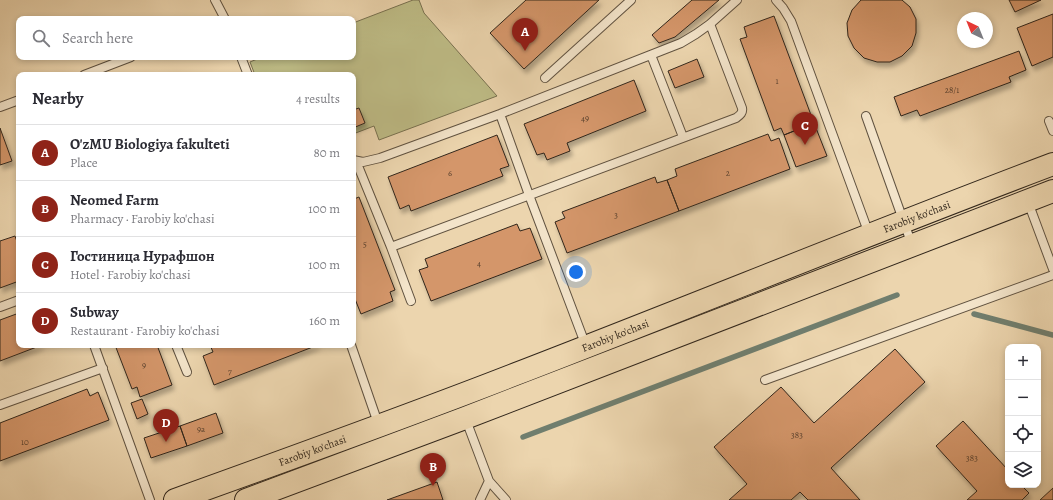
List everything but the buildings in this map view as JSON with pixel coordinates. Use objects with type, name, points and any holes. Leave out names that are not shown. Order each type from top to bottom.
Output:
[{"type":"main road","name":"Farobiy ko'chasi","points":[[246,500],[461,407],[586,347],[903,221],[1053,164]]},
{"type":"main road","name":"Farobiy ko'chasi","points":[[175,500],[380,426],[461,407],[912,245],[1053,191]]},
{"type":"lane","points":[[215,0],[223,16]]},
{"type":"lane","points":[[545,78],[631,0]]},
{"type":"lane","points":[[356,160],[363,162],[373,161],[500,114],[682,42],[710,24],[737,0]]},
{"type":"lane","points":[[776,0],[791,21],[869,235]]},
{"type":"lane","points":[[391,247],[736,118],[742,111],[710,24]]},
{"type":"lane","points":[[651,55],[683,137]]},
{"type":"lane","points":[[92,72],[123,60]]},
{"type":"lane","points":[[242,60],[247,72]]},
{"type":"lane","points":[[0,107],[16,101]]},
{"type":"lane","points":[[500,114],[586,347]]},
{"type":"lane","points":[[866,116],[912,245]]},
{"type":"lane","points":[[1049,121],[1053,131]]},
{"type":"lane","points":[[356,162],[391,247],[411,301]]},
{"type":"lane","points":[[1027,201],[1053,269]]},
{"type":"lane","points":[[764,380],[1053,275]]},
{"type":"lane","points":[[0,307],[16,301]]},
{"type":"lane","points":[[95,348],[150,500]]},
{"type":"lane","points":[[177,348],[187,372]]},
{"type":"lane","points":[[352,348],[380,426]]},
{"type":"lane","points":[[0,405],[102,368]]},
{"type":"lane","points":[[461,407],[489,481],[506,500]]},
{"type":"lane","points":[[480,500],[489,481]]},
{"type":"shaded area","points":[[413,0],[419,0],[424,13],[497,96],[379,140],[374,126],[356,133],[356,72],[254,72],[250,62],[255,60],[356,60],[356,22]]},
{"type":"waterway","points":[[523,437],[897,295]]},
{"type":"waterway","points":[[974,314],[1053,335]]},
{"type":"place","name":"O'zMU Biologiya fakulteti","points":[[525,51]]},
{"type":"place","name":"Гостиница Нурафшон","points":[[805,145]]},
{"type":"place","name":"Subway","points":[[166,442]]},
{"type":"place","name":"Neomed Farm","points":[[433,486]]}]
